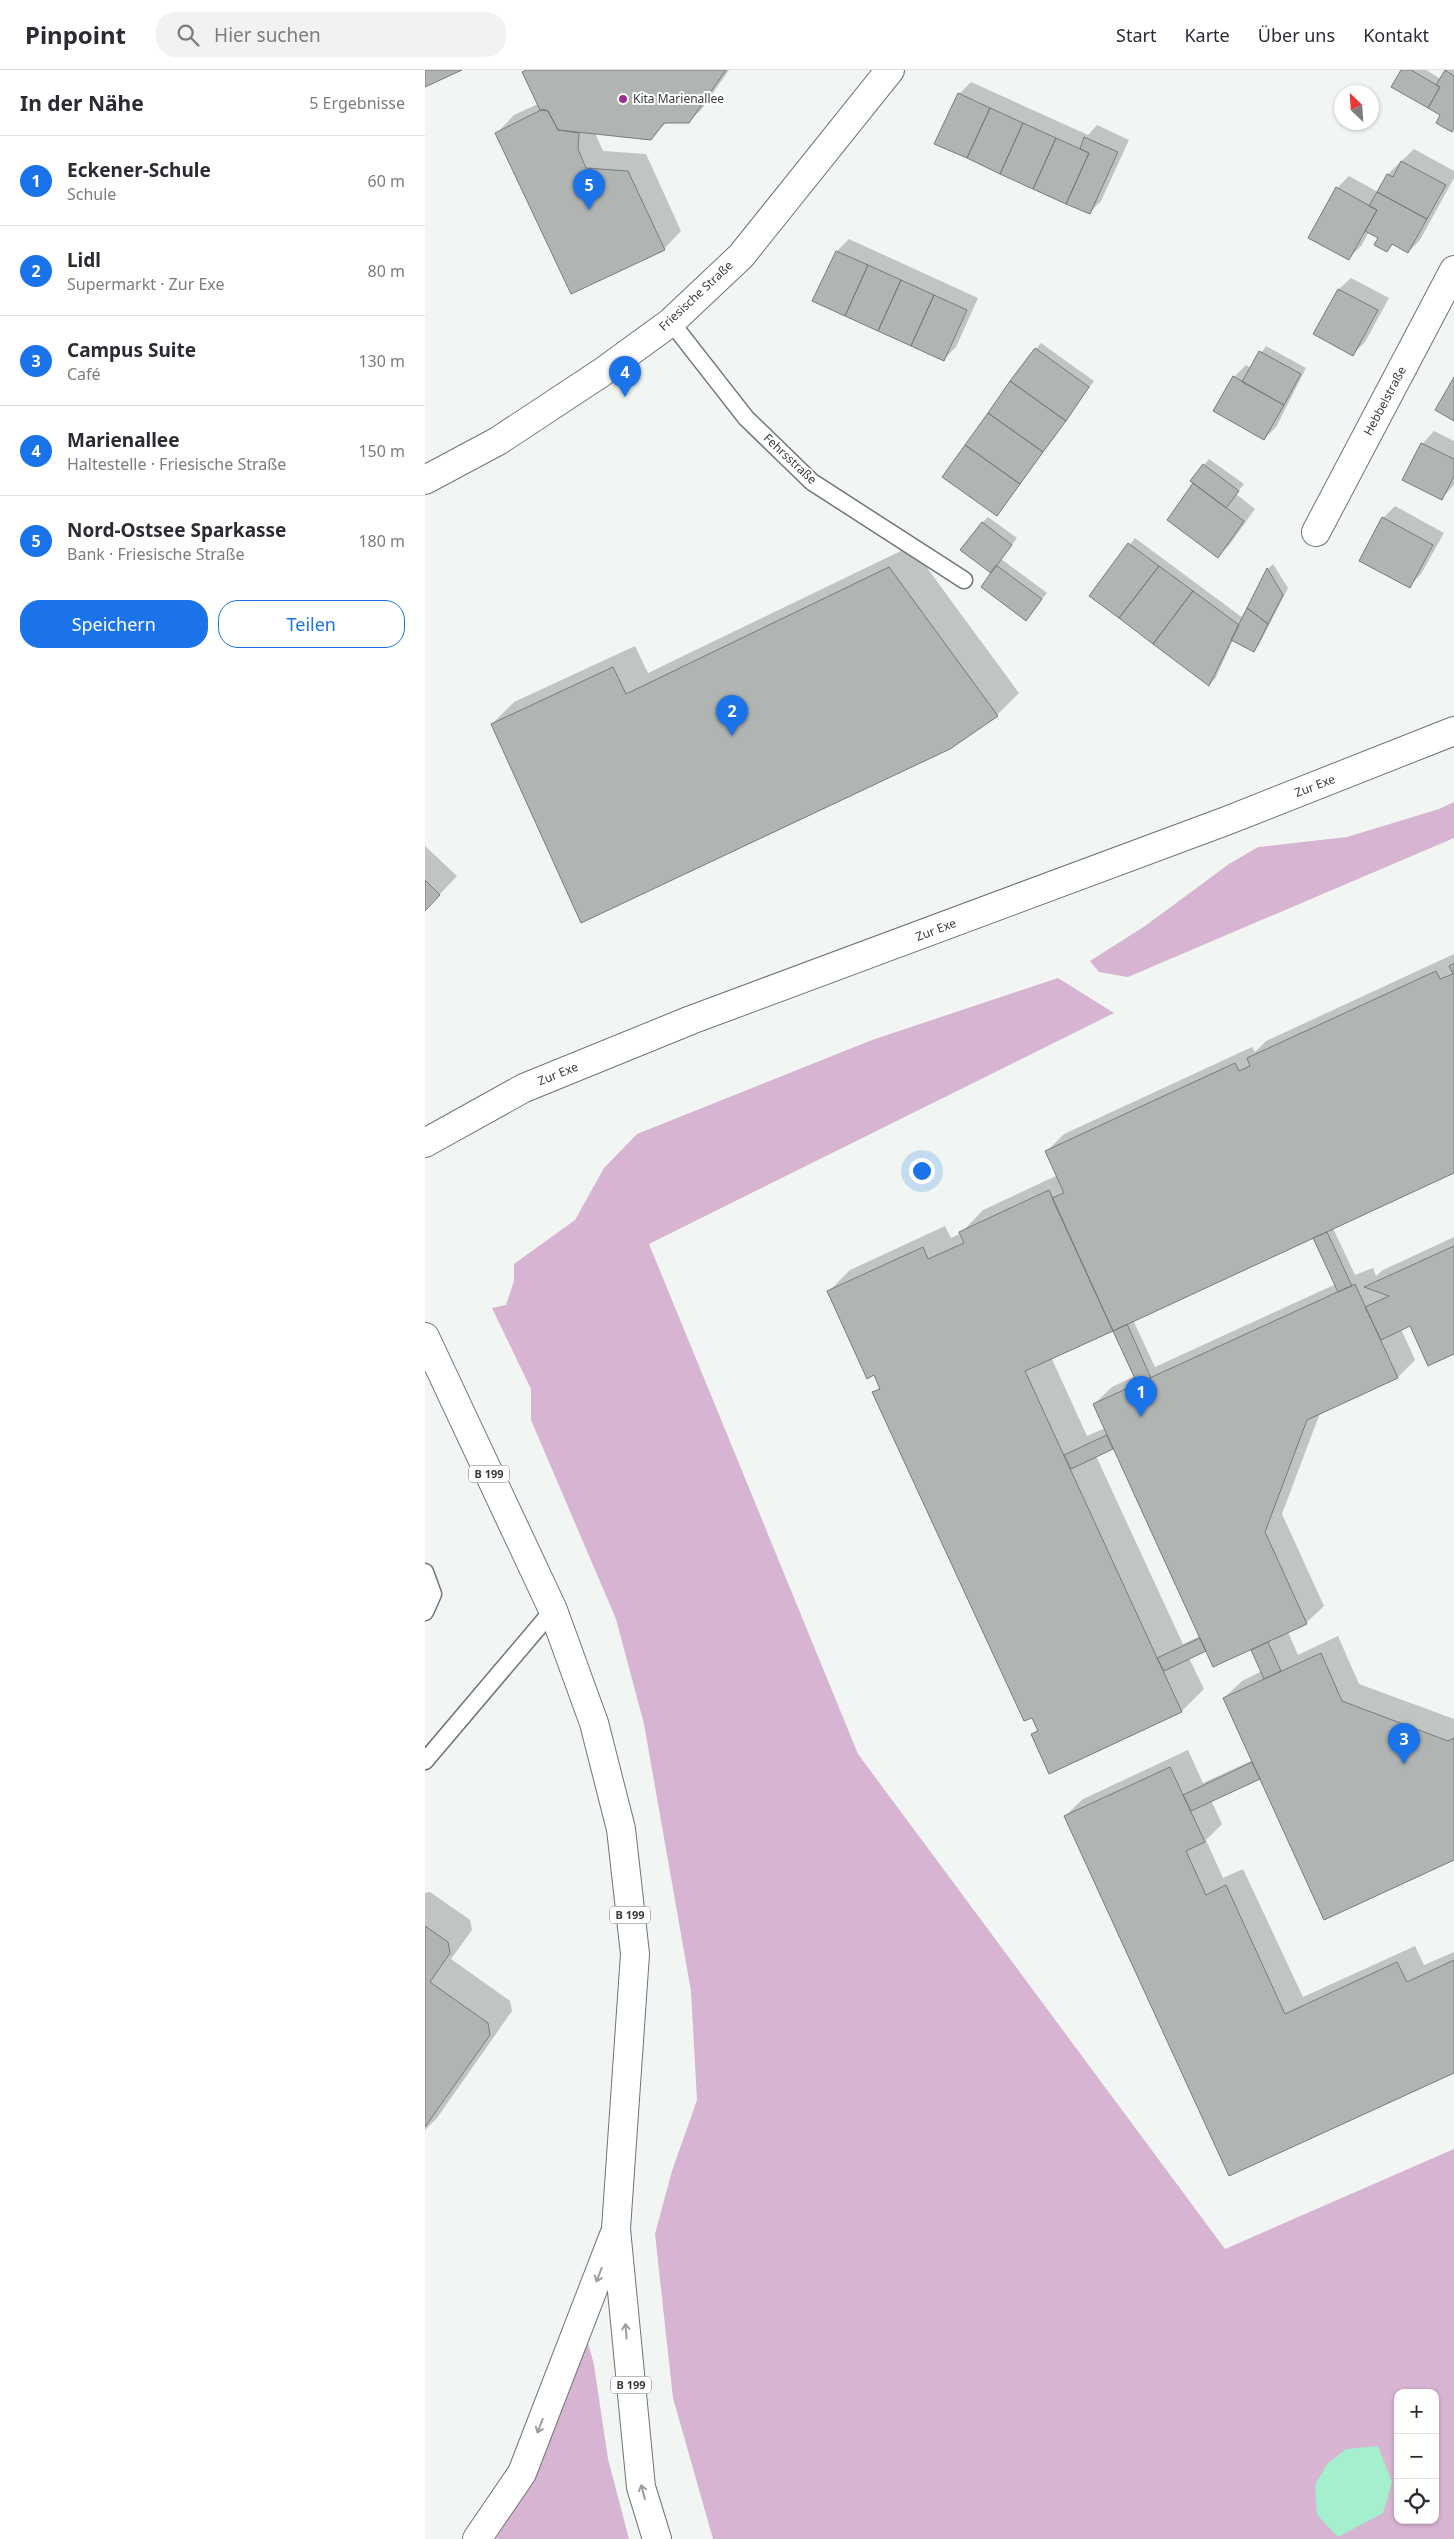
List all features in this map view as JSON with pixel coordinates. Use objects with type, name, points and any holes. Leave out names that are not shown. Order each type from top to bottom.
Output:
[{"type":"main road","name":"Friesische Straße","points":[[425,480],[498,441],[601,373],[671,322],[741,256],[890,70]]},
{"type":"main road","name":"Hebbelstraße","points":[[1316,532],[1454,270]]},
{"type":"main road","name":"Zur Exe","points":[[425,1143],[524,1088],[691,1020],[1226,821],[1454,731]]},
{"type":"main road","name":"B 199","points":[[425,1338],[553,1610],[594,1723],[621,1829],[635,1954],[616,2229],[641,2487],[657,2539]]},
{"type":"main road","points":[[477,2539],[522,2473],[616,2229]]},
{"type":"lane","name":"Fehrsstraße","points":[[671,322],[746,418],[812,482],[964,580]]},
{"type":"lane","points":[[425,1572],[433,1594],[425,1612]]},
{"type":"lane","points":[[425,1761],[553,1610]]},
{"type":"shaded area","points":[[1454,802],[1454,838],[1128,977],[1099,972],[1090,961],[1145,926],[1229,864],[1258,847],[1347,837],[1439,809]]},
{"type":"shaded area","points":[[1058,978],[1114,1013],[649,1244],[858,1754],[1225,2249],[1454,2149],[1454,2539],[713,2539],[673,2398],[655,2234],[672,2171],[697,2100],[691,1991],[644,1724],[616,1619],[531,1420],[531,1389],[492,1308],[506,1305],[514,1281],[514,1264],[575,1220],[604,1168],[637,1134],[872,1040]]},
{"type":"shaded area","points":[[587,2339],[594,2365],[608,2459],[629,2539],[496,2539],[523,2491],[547,2441]]},
{"type":"shaded area","points":[[1378,2446],[1392,2482],[1383,2513],[1338,2537],[1317,2515],[1315,2485],[1327,2464],[1346,2449]]},
{"type":"building","points":[[425,70],[462,70],[425,87]]},
{"type":"building","points":[[526,70],[726,70],[689,123],[664,123],[651,140],[558,130],[548,111],[540,110],[522,72]]},
{"type":"building","points":[[1401,70],[1411,70],[1440,87],[1428,108],[1391,87]]},
{"type":"building","points":[[1445,70],[1454,76],[1454,128],[1452,132],[1436,123],[1440,115],[1428,108],[1440,87],[1436,85]]},
{"type":"building","points":[[958,93],[990,108],[967,158],[934,144]]},
{"type":"building","points":[[990,108],[1023,123],[1000,174],[967,158]]},
{"type":"building","points":[[543,109],[548,111],[558,130],[579,133],[578,149],[586,168],[628,171],[665,250],[571,294],[495,133]]},
{"type":"building","points":[[1023,123],[1056,138],[1033,189],[1000,174]]},
{"type":"building","points":[[1084,137],[1118,152],[1090,214],[1066,204],[1089,153],[1080,149]]},
{"type":"building","points":[[1056,138],[1089,153],[1066,204],[1033,189]]},
{"type":"building","points":[[1401,161],[1446,185],[1427,219],[1377,192],[1387,174],[1393,177]]},
{"type":"building","points":[[1336,187],[1377,210],[1349,260],[1308,238]]},
{"type":"building","points":[[1377,192],[1427,219],[1408,253],[1392,244],[1387,252],[1374,245],[1378,238],[1365,231],[1377,210],[1369,206]]},
{"type":"building","points":[[836,251],[868,265],[845,316],[812,301]]},
{"type":"building","points":[[868,265],[901,280],[878,331],[845,316]]},
{"type":"building","points":[[901,280],[934,295],[911,346],[878,331]]},
{"type":"building","points":[[1338,289],[1378,310],[1353,356],[1313,334]]},
{"type":"building","points":[[934,295],[967,310],[944,361],[911,346]]},
{"type":"building","points":[[1035,348],[1089,387],[1066,421],[1010,381]]},
{"type":"building","points":[[1259,351],[1301,374],[1284,405],[1242,382]]},
{"type":"building","points":[[1233,376],[1284,405],[1264,440],[1213,411]]},
{"type":"building","points":[[1454,377],[1454,421],[1435,410]]},
{"type":"building","points":[[1010,381],[1066,421],[1043,452],[988,413]]},
{"type":"building","points":[[988,413],[1043,452],[1020,484],[965,445]]},
{"type":"building","points":[[1421,443],[1454,459],[1454,476],[1442,500],[1402,480]]},
{"type":"building","points":[[965,445],[1020,484],[997,516],[942,477]]},
{"type":"building","points":[[1203,464],[1239,491],[1226,508],[1190,481]]},
{"type":"building","points":[[1193,483],[1244,521],[1218,558],[1167,520]]},
{"type":"building","points":[[1382,517],[1433,545],[1410,588],[1359,561]]},
{"type":"building","points":[[982,522],[1012,545],[991,573],[960,550]]},
{"type":"building","points":[[1128,543],[1159,566],[1119,618],[1089,596]]},
{"type":"building","points":[[996,565],[1042,599],[1026,621],[981,587]]},
{"type":"building","points":[[1159,566],[1193,591],[1153,644],[1119,618]]},
{"type":"building","points":[[889,567],[998,716],[950,749],[581,923],[491,724],[613,667],[626,694]]},
{"type":"building","points":[[1267,568],[1283,595],[1268,624],[1247,608]]},
{"type":"building","points":[[1193,591],[1239,625],[1209,686],[1153,644]]},
{"type":"building","points":[[1247,608],[1268,624],[1254,652],[1231,640]]},
{"type":"building","points":[[425,880],[440,895],[425,911]]},
{"type":"building","points":[[1454,963],[1454,1173],[1113,1331],[1052,1198],[1064,1193],[1045,1151],[1235,1063],[1239,1071],[1250,1066],[1247,1058],[1436,971],[1440,979],[1453,974],[1449,966]]},
{"type":"building","points":[[1049,1190],[1113,1331],[1025,1371],[1182,1712],[1049,1774],[1031,1734],[1038,1731],[1032,1718],[1024,1721],[872,1392],[880,1389],[874,1375],[867,1379],[827,1291],[923,1247],[928,1259],[964,1243],[959,1232]]},
{"type":"building","points":[[1327,1232],[1352,1286],[1338,1292],[1313,1238]]},
{"type":"building","points":[[1454,1246],[1454,1354],[1428,1366],[1410,1326],[1381,1340],[1365,1307],[1389,1296],[1364,1287]]},
{"type":"building","points":[[1355,1284],[1398,1378],[1307,1420],[1265,1532],[1307,1624],[1213,1667],[1093,1404]]},
{"type":"building","points":[[1127,1324],[1151,1378],[1137,1383],[1113,1331]]},
{"type":"building","points":[[1107,1435],[1113,1449],[1071,1469],[1064,1455]]},
{"type":"building","points":[[1200,1638],[1206,1651],[1164,1671],[1157,1658]]},
{"type":"building","points":[[1268,1642],[1281,1671],[1264,1679],[1251,1650]]},
{"type":"building","points":[[1321,1653],[1342,1701],[1448,1741],[1454,1738],[1454,1860],[1324,1920],[1223,1698]]},
{"type":"building","points":[[1252,1762],[1260,1779],[1191,1811],[1183,1795]]},
{"type":"building","points":[[1170,1767],[1205,1842],[1186,1851],[1206,1895],[1226,1885],[1285,2014],[1397,1962],[1407,1982],[1454,1960],[1454,2073],[1229,2176],[1064,1816]]},
{"type":"building","points":[[425,1926],[448,1942],[450,1953],[430,1982],[488,2023],[490,2035],[425,2127]]},
{"type":"place","name":"Kita Marienallee","points":[[623,99]]},
{"type":"place","name":"Nord-Ostsee Sparkasse","points":[[589,210]]},
{"type":"place","name":"Marienallee","points":[[625,397]]},
{"type":"place","name":"Lidl","points":[[732,736]]},
{"type":"place","name":"Eckener-Schule","points":[[1141,1417]]},
{"type":"place","name":"Campus Suite","points":[[1404,1764]]}]
